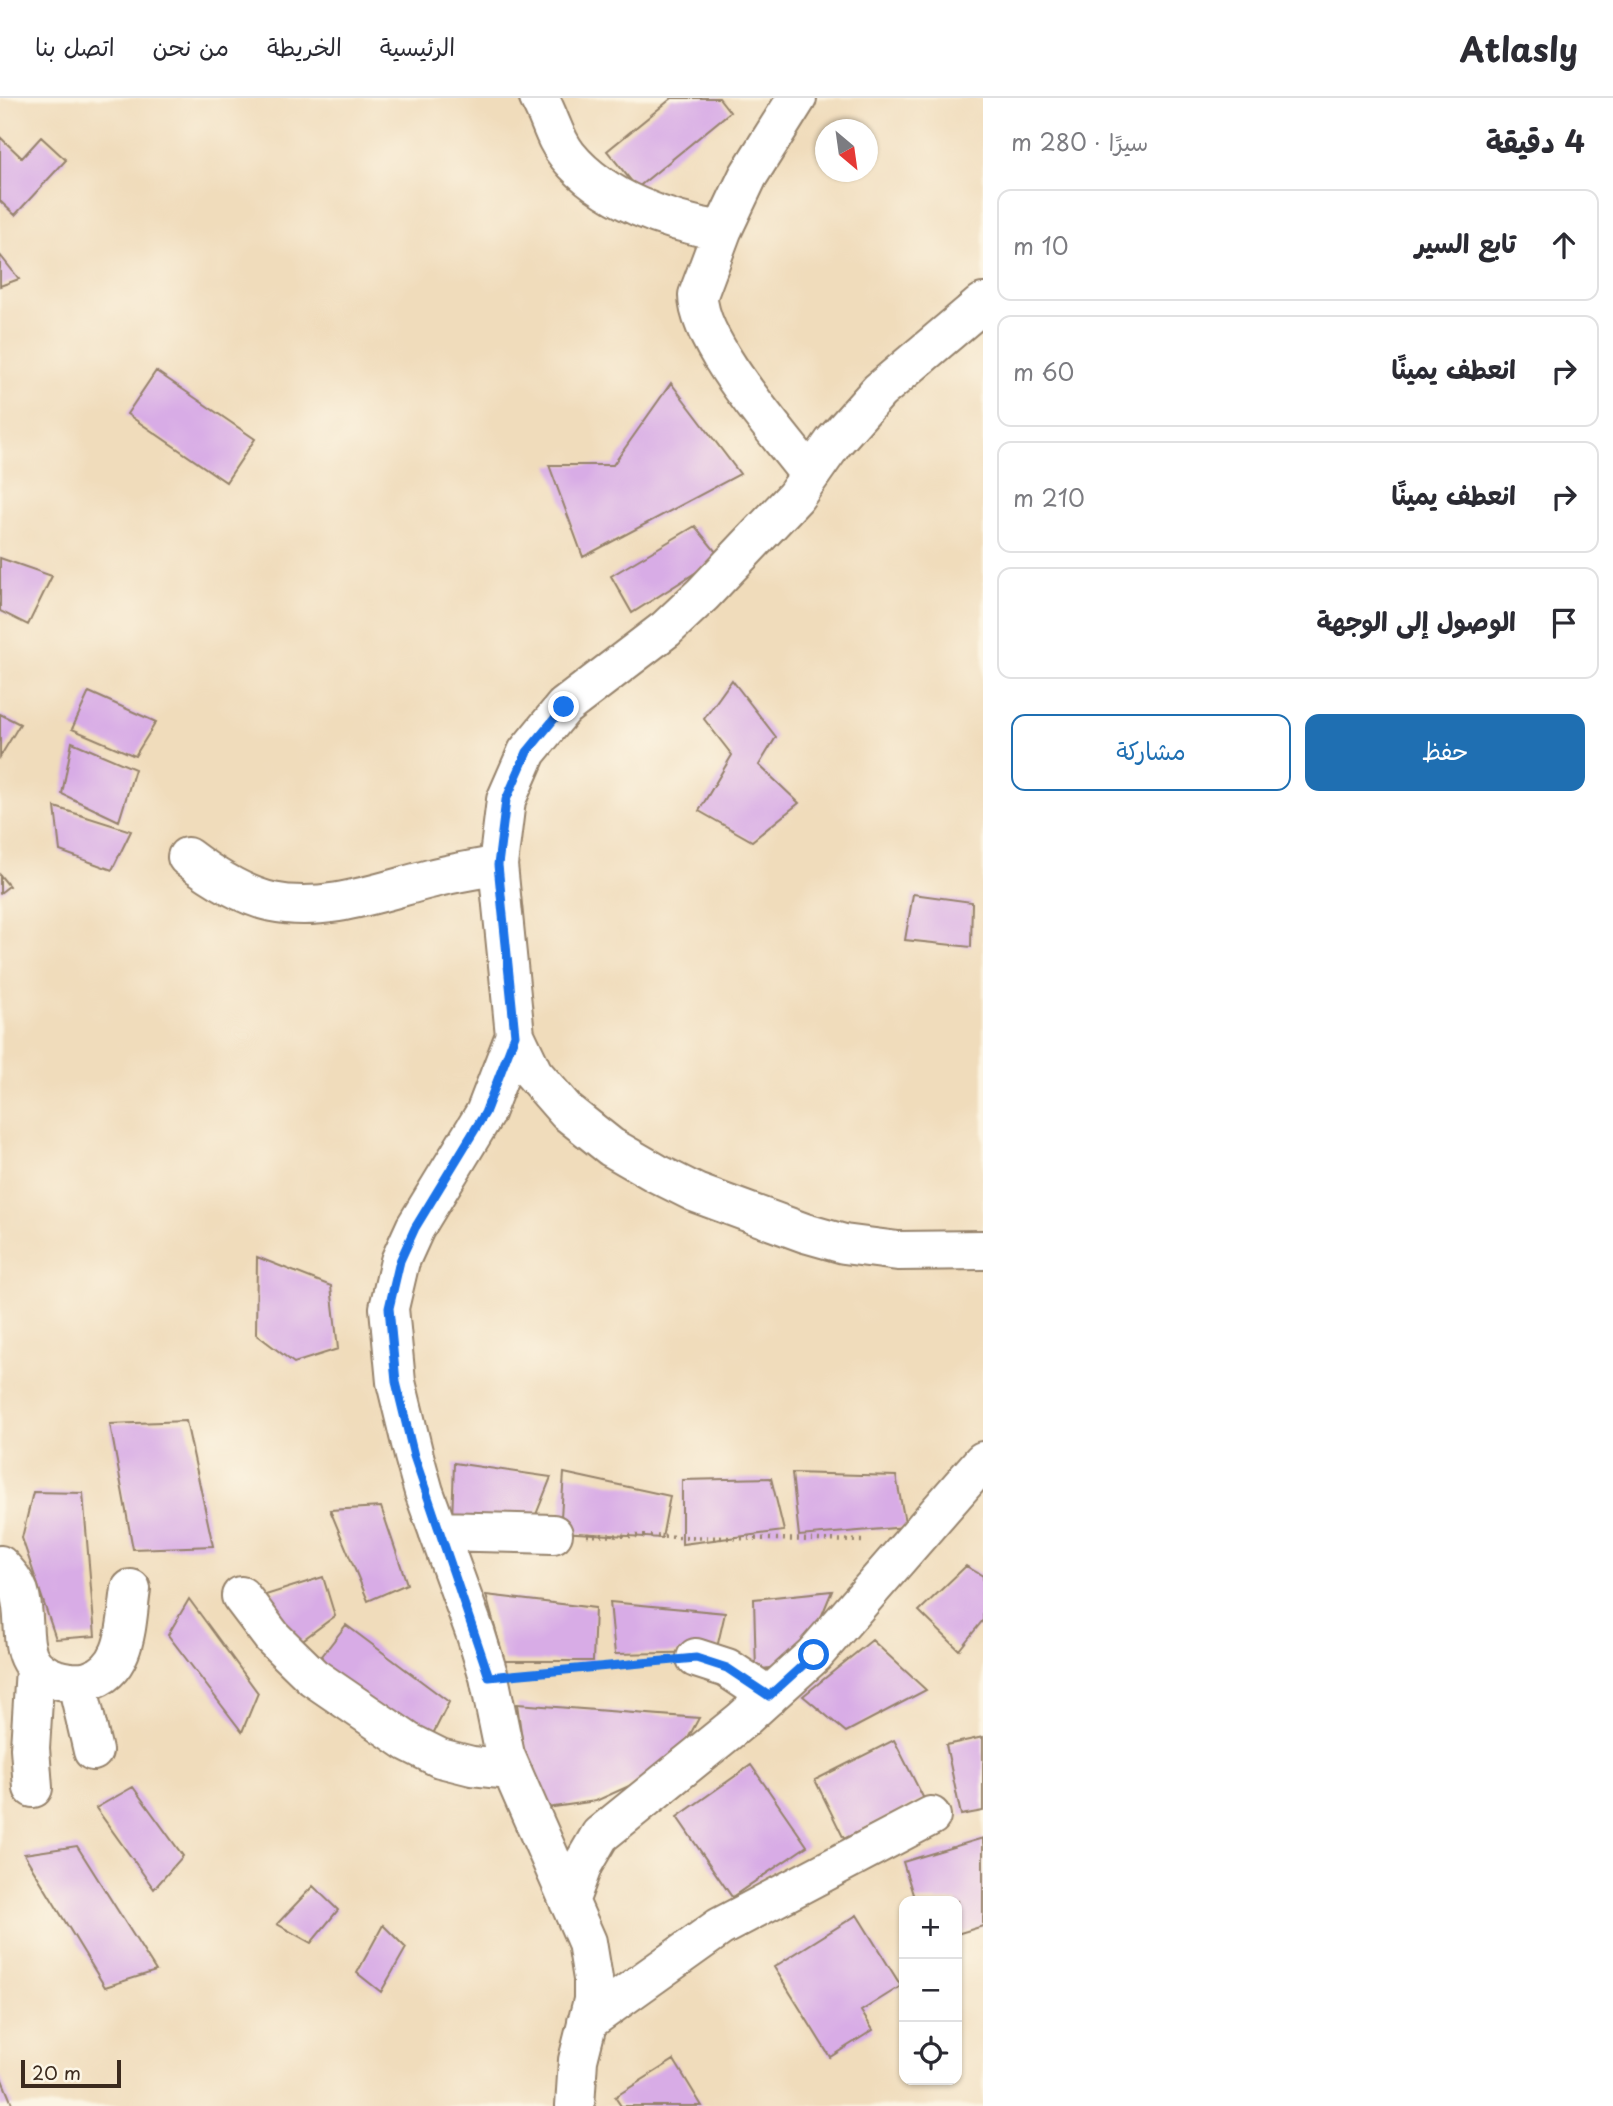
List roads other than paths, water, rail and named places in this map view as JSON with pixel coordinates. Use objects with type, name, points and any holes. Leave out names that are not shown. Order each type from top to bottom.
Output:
[{"type":"street","points":[[539,98],[557,139],[585,174],[617,195],[651,211],[686,225],[722,231]]},
{"type":"street","points":[[797,98],[748,176],[722,231],[698,295],[702,320],[713,345],[810,475]]},
{"type":"street","points":[[983,303],[879,391],[833,443],[785,508],[703,594],[666,629],[564,707],[527,752],[506,800],[498,865],[515,1035],[533,1073],[567,1112],[611,1147],[696,1193],[805,1233],[844,1244],[898,1251],[983,1250]]},
{"type":"street","points":[[187,857],[213,877],[239,889],[270,902],[299,905],[334,903],[498,865]]},
{"type":"street","points":[[515,1035],[485,1113],[415,1228],[400,1261],[389,1308],[396,1382],[424,1492],[489,1677],[510,1770],[587,1942],[591,1960],[593,2000],[579,2060],[575,2106]]},
{"type":"street","points":[[569,1902],[583,1864],[600,1835],[769,1696],[814,1655],[983,1461]]},
{"type":"street","points":[[438,1531],[553,1534]]},
{"type":"street","points":[[0,1565],[19,1592],[26,1649],[35,1668],[30,1748],[33,1788]]},
{"type":"street","points":[[35,1668],[49,1676],[77,1683],[101,1676],[118,1657],[131,1589]]},
{"type":"street","points":[[241,1596],[272,1637],[313,1677],[408,1742],[440,1758],[472,1766],[510,1770]]},
{"type":"street","points":[[696,1658],[727,1668],[769,1696]]},
{"type":"street","points":[[77,1683],[93,1751]]},
{"type":"street","points":[[587,2022],[720,1927],[932,1816]]}]
